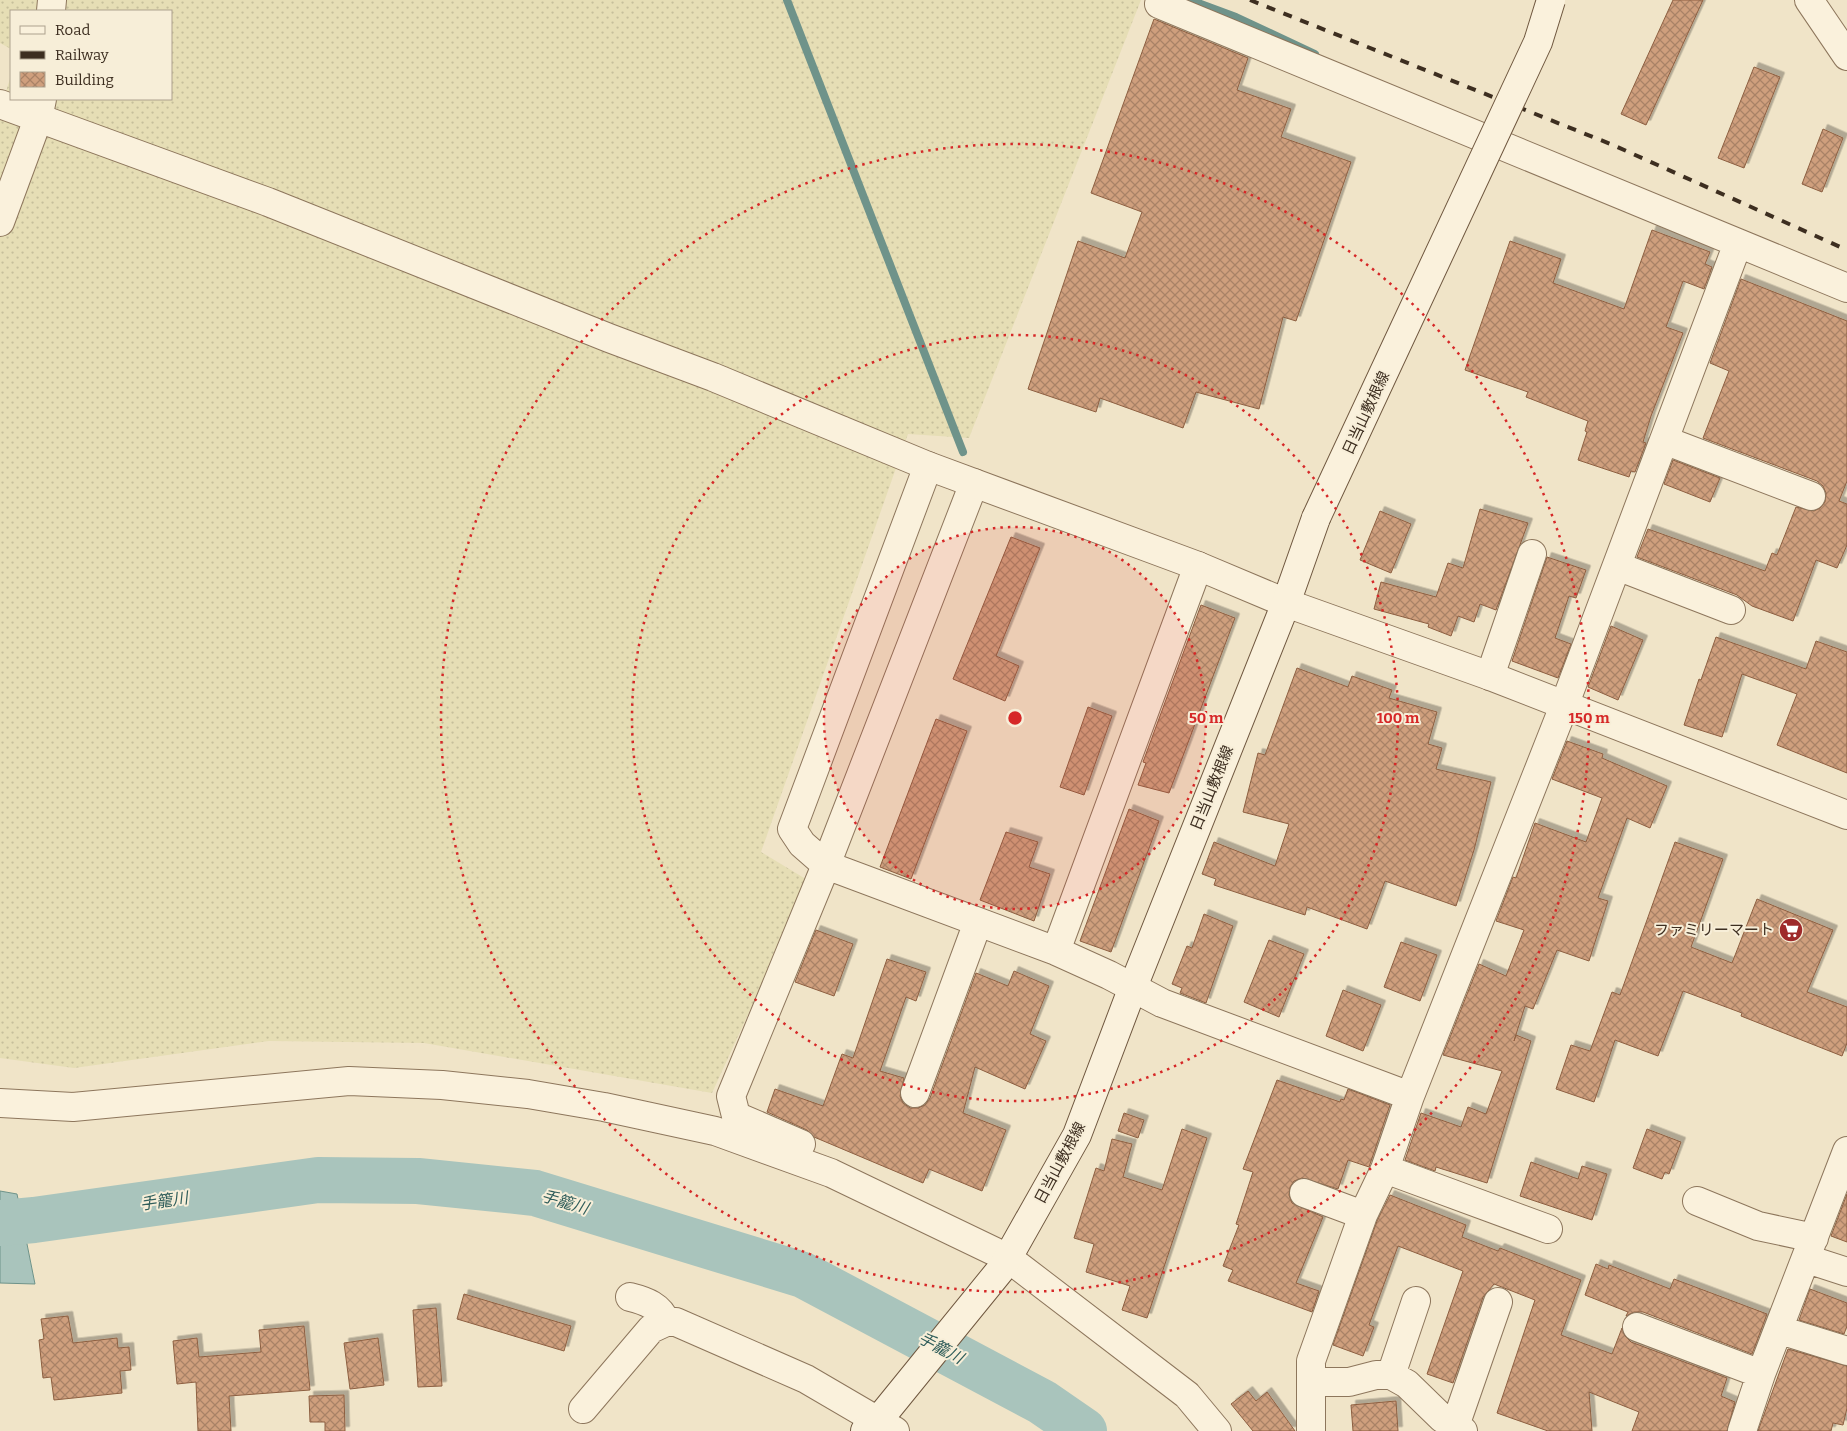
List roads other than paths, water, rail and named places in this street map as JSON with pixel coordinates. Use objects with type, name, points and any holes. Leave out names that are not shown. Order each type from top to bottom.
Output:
[{"type":"street","name":"日当山敷根線","points":[[881,1423],[1005,1263],[1077,1135],[1133,987],[1286,603],[1316,518],[1538,42],[1551,0]]},
{"type":"street","points":[[1809,0],[1847,56]]},
{"type":"street","points":[[1159,4],[1847,288]]},
{"type":"street","points":[[0,104],[40,109],[609,338],[713,377],[928,466],[1198,566],[1286,603],[1490,676],[1847,815]]},
{"type":"street","points":[[0,222],[40,109]]},
{"type":"street","points":[[1311,1431],[1311,1361],[1362,1215],[1385,1169],[1410,1096],[1564,706],[1738,243]]},
{"type":"street","points":[[1664,440],[1811,496]]},
{"type":"street","points":[[928,466],[792,829],[802,844],[826,865],[1056,951],[1133,987],[1162,1003],[1410,1096]]},
{"type":"street","points":[[831,1173],[828,1156],[736,1116],[731,1096],[826,865],[974,483]]},
{"type":"street","points":[[1490,676],[1532,554]]},
{"type":"street","points":[[1056,951],[1198,566]]},
{"type":"street","points":[[1617,566],[1731,610]]},
{"type":"street","points":[[915,1093],[978,922]]},
{"type":"street","points":[[0,1103],[73,1107],[349,1082],[442,1085],[528,1094],[604,1107],[715,1131],[831,1173],[1005,1263],[1187,1395],[1216,1431]]},
{"type":"street","points":[[1742,1431],[1761,1374],[1780,1330],[1847,1151]]},
{"type":"street","points":[[1385,1169],[1548,1229]]},
{"type":"street","points":[[1304,1193],[1362,1215]]},
{"type":"street","points":[[1697,1201],[1811,1248],[1847,1272]]},
{"type":"street","points":[[630,1297],[646,1301],[662,1312],[666,1322]]},
{"type":"street","points":[[1390,1375],[1416,1301]]},
{"type":"street","points":[[1311,1382],[1349,1382],[1376,1374],[1390,1375],[1407,1384],[1436,1413],[1459,1429],[1498,1302]]},
{"type":"street","points":[[583,1410],[651,1328],[666,1322],[676,1322],[806,1378],[881,1423]]},
{"type":"street","points":[[1637,1327],[1761,1374]]},
{"type":"street","points":[[1780,1330],[1847,1351]]},
{"type":"water","points":[[0,1191],[17,1194],[35,1284],[0,1283]]},
{"type":"waterway","points":[[787,0],[963,452]]},
{"type":"waterway","points":[[1190,0],[1236,17],[1315,54]]},
{"type":"waterway","name":"手籠川","points":[[0,1223],[34,1220],[318,1180],[418,1181],[535,1193],[803,1275],[1042,1402],[1084,1431]]},
{"type":"railway","points":[[1250,0],[1613,145],[1847,250]]},
{"type":"place","name":"ファミリーマート","points":[[1791,930]]}]
